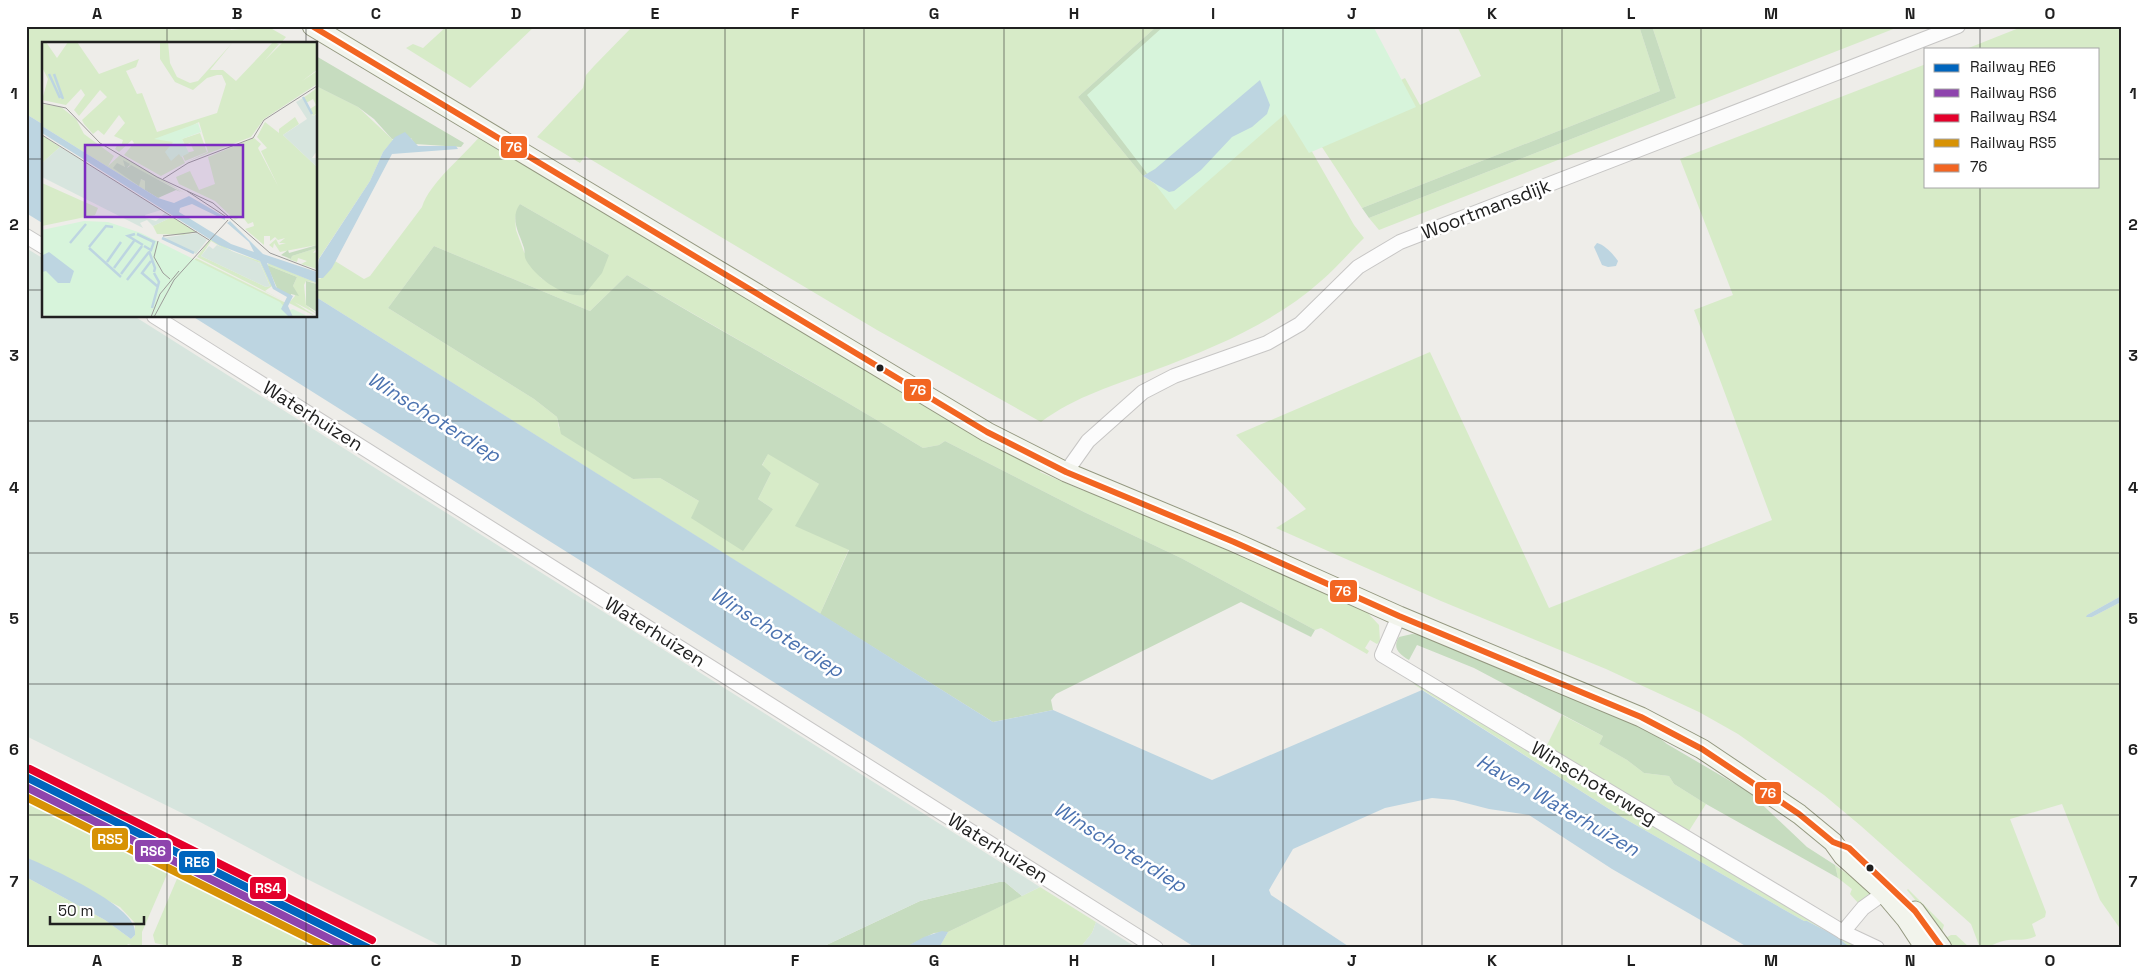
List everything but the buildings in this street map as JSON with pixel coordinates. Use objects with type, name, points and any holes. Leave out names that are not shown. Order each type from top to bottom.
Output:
[{"type":"main road","points":[[312,26],[987,432],[1066,472],[1234,542],[1399,616],[1641,717],[1702,749],[1799,814],[1833,842],[1843,856],[1884,893],[1906,919],[1925,948]]},
{"type":"main road","points":[[1833,842],[1849,848],[1916,911],[1942,948]]},
{"type":"street","name":"Woortmansdijk","points":[[1066,472],[1088,441],[1142,392],[1174,376],[1267,343],[1300,324],[1358,267],[1400,242],[1958,26]]},
{"type":"street","points":[[26,236],[42,246]]},
{"type":"street","name":"Waterhuizen","points":[[157,318],[1156,948]]},
{"type":"street","name":"Winschoterweg","points":[[1399,616],[1382,655],[1843,932],[1877,948]]},
{"type":"street","points":[[1843,932],[1863,908],[1884,893]]},
{"type":"green space","points":[[26,26],[226,26],[231,30],[267,26],[286,37],[282,42],[42,42],[42,124],[26,114]]},
{"type":"green space","points":[[447,26],[535,26],[470,88],[406,48],[413,44],[423,48]]},
{"type":"green space","points":[[633,26],[1157,26],[1078,97],[1143,176],[1168,192],[1265,93],[1295,122],[1354,225],[1364,238],[1338,265],[1303,296],[1263,322],[1199,353],[1082,398],[1041,422],[877,330],[585,156],[580,163],[537,137],[583,88],[586,75]]},
{"type":"green space","points":[[1157,26],[1175,26],[1155,169],[1143,176],[1078,97]]},
{"type":"green space","points":[[1164,26],[1373,26],[1416,107],[1309,153],[1285,114],[1175,210],[1087,95]]},
{"type":"green space","points":[[1457,26],[1639,26],[1660,91],[1362,208],[1316,138],[1329,116],[1405,78],[1420,105],[1481,76]]},
{"type":"green space","points":[[1639,26],[1652,26],[1676,98],[1369,218],[1362,208],[1660,91]]},
{"type":"green space","points":[[1652,26],[1901,26],[1379,230],[1369,218],[1676,98]]},
{"type":"green space","points":[[2024,26],[2121,26],[2121,596],[2087,615],[2092,617],[2121,602],[2121,930],[2100,900],[2062,804],[2010,819],[2046,912],[2045,917],[2032,924],[2036,936],[2004,941],[1980,948],[1971,924],[1861,826],[1824,795],[1738,734],[1699,712],[1606,669],[1441,601],[1276,528],[1306,509],[1236,435],[1430,352],[1549,608],[1772,520],[1694,310],[1733,295],[1680,159],[1924,65],[1924,188],[2100,188],[2100,48],[1969,48]]},
{"type":"green space","points":[[318,57],[464,143],[461,147],[415,144],[411,138],[392,139],[374,119],[358,107],[318,87]]},
{"type":"green space","points":[[318,87],[358,107],[393,140],[383,152],[370,181],[318,260]]},
{"type":"green space","points":[[481,135],[949,421],[1041,470],[1040,472],[1084,491],[1085,489],[1165,519],[1366,611],[1379,625],[1380,641],[1377,644],[1370,640],[1365,648],[1369,651],[1367,654],[1321,628],[1315,630],[1181,558],[1084,512],[945,441],[939,445],[923,448],[627,275],[590,311],[434,246],[388,308],[534,399],[557,417],[559,428],[633,479],[660,478],[699,501],[773,509],[758,499],[771,473],[762,466],[768,453],[819,484],[849,549],[820,614],[318,298],[318,278],[320,279],[332,268],[335,261],[364,279],[370,276],[422,207],[432,188]],"holes":[[[520,204],[609,255],[566,293],[541,278],[524,252],[516,230],[515,218]]]},
{"type":"green space","points":[[520,204],[609,255],[602,273],[584,295],[576,295],[559,290],[543,280],[531,267],[525,258],[524,248],[515,221],[515,215]]},
{"type":"green space","points":[[434,246],[590,311],[627,275],[923,448],[939,445],[945,441],[1084,512],[1181,558],[1315,630],[1311,637],[1241,602],[1056,694],[1051,700],[1053,710],[993,722],[820,614],[849,550],[795,526],[819,484],[768,454],[762,465],[771,473],[758,499],[773,509],[743,551],[691,518],[699,501],[660,478],[633,479],[561,434],[557,417],[534,399],[388,308]]},
{"type":"green space","points":[[1412,634],[1422,635],[1649,730],[1667,744],[1749,792],[1807,847],[1835,865],[1838,878],[1706,804],[1674,784],[1669,776],[1644,773],[1627,760],[1599,744],[1603,736],[1474,668],[1417,645],[1409,660],[1400,653],[1396,648],[1396,644],[1399,637]]},
{"type":"green space","points":[[1411,680],[1863,948],[1851,948],[1836,936],[1804,921],[1620,816],[1415,685]]},
{"type":"green space","points":[[1562,715],[1603,736],[1599,744],[1627,760],[1644,773],[1669,776],[1674,784],[1706,804],[1687,834],[1546,747]]},
{"type":"green space","points":[[26,782],[175,856],[142,932],[142,948],[128,944],[125,948],[26,948],[26,877],[105,920],[131,939],[135,935],[135,923],[120,907],[26,857]]},
{"type":"green space","points":[[185,860],[362,948],[177,948],[155,943],[153,935]]},
{"type":"green space","points":[[1835,865],[1868,889],[1871,897],[1860,905],[1850,894],[1852,889],[1838,878]]},
{"type":"green space","points":[[1005,882],[1022,896],[948,932],[934,933],[904,948],[820,948],[920,901]]},
{"type":"green space","points":[[1040,887],[1096,922],[1092,933],[1080,948],[939,948],[948,932]]},
{"type":"green space","points":[[1907,890],[1944,925],[1942,932]]},
{"type":"green space","points":[[1951,935],[1956,935],[1970,948],[1953,948],[1942,940]]},
{"type":"shaded area","points":[[26,248],[42,258],[42,318],[137,318],[1040,887],[1022,896],[1005,882],[999,882],[920,901],[820,948],[445,948],[305,878],[200,822],[26,736]]},
{"type":"shaded area","points":[[1096,922],[1137,948],[1080,948],[1092,933]]},
{"type":"water","points":[[1260,80],[1270,105],[1267,114],[1252,127],[1232,137],[1201,170],[1174,191],[1169,192],[1143,176],[1155,169]]},
{"type":"water","points":[[26,114],[42,124],[42,223],[26,213]]},
{"type":"water","points":[[405,132],[418,146],[456,146],[458,149],[392,154],[332,268],[323,278],[318,278],[319,259],[370,181],[383,152],[395,137]]},
{"type":"water","points":[[1597,243],[1614,256],[1618,261],[1616,266],[1608,267],[1602,265],[1594,247]]},
{"type":"water","points":[[318,298],[993,722],[1053,710],[1212,780],[1422,690],[1620,816],[1804,921],[1836,936],[1851,948],[1749,948],[1612,869],[1529,815],[1489,809],[1454,800],[1432,798],[1385,808],[1293,849],[1269,890],[1271,895],[1351,948],[1196,948],[195,318],[318,318]]},
{"type":"water","points":[[2121,596],[2121,602],[2092,617],[2086,617],[2087,615]]},
{"type":"water","points":[[26,857],[72,879],[109,901],[124,913],[133,924],[135,935],[131,939],[105,920],[26,877]]},
{"type":"water","points":[[942,931],[948,932],[939,948],[904,948],[924,937]]},
{"type":"rail line","name":"RS4","points":[[30,769],[372,940]]},
{"type":"rail line","name":"RE6","points":[[26,777],[368,948]]},
{"type":"rail line","name":"RS6","points":[[26,787],[348,948]]},
{"type":"rail line","name":"RS5","points":[[26,797],[328,948]]},
{"type":"transit line","name":"76","points":[[312,26],[987,432],[1066,472],[1234,542],[1399,616],[1641,717],[1702,749],[1799,814],[1833,842],[1849,848],[1915,911],[1942,948]]},
{"type":"water label","name":"Winschoterdiep","points":[[434,417]]},
{"type":"water label","name":"Winschoterdiep","points":[[777,632]]},
{"type":"water label","name":"Haven Waterhuizen","points":[[1558,805]]},
{"type":"water label","name":"Winschoterdiep","points":[[1120,847]]}]
